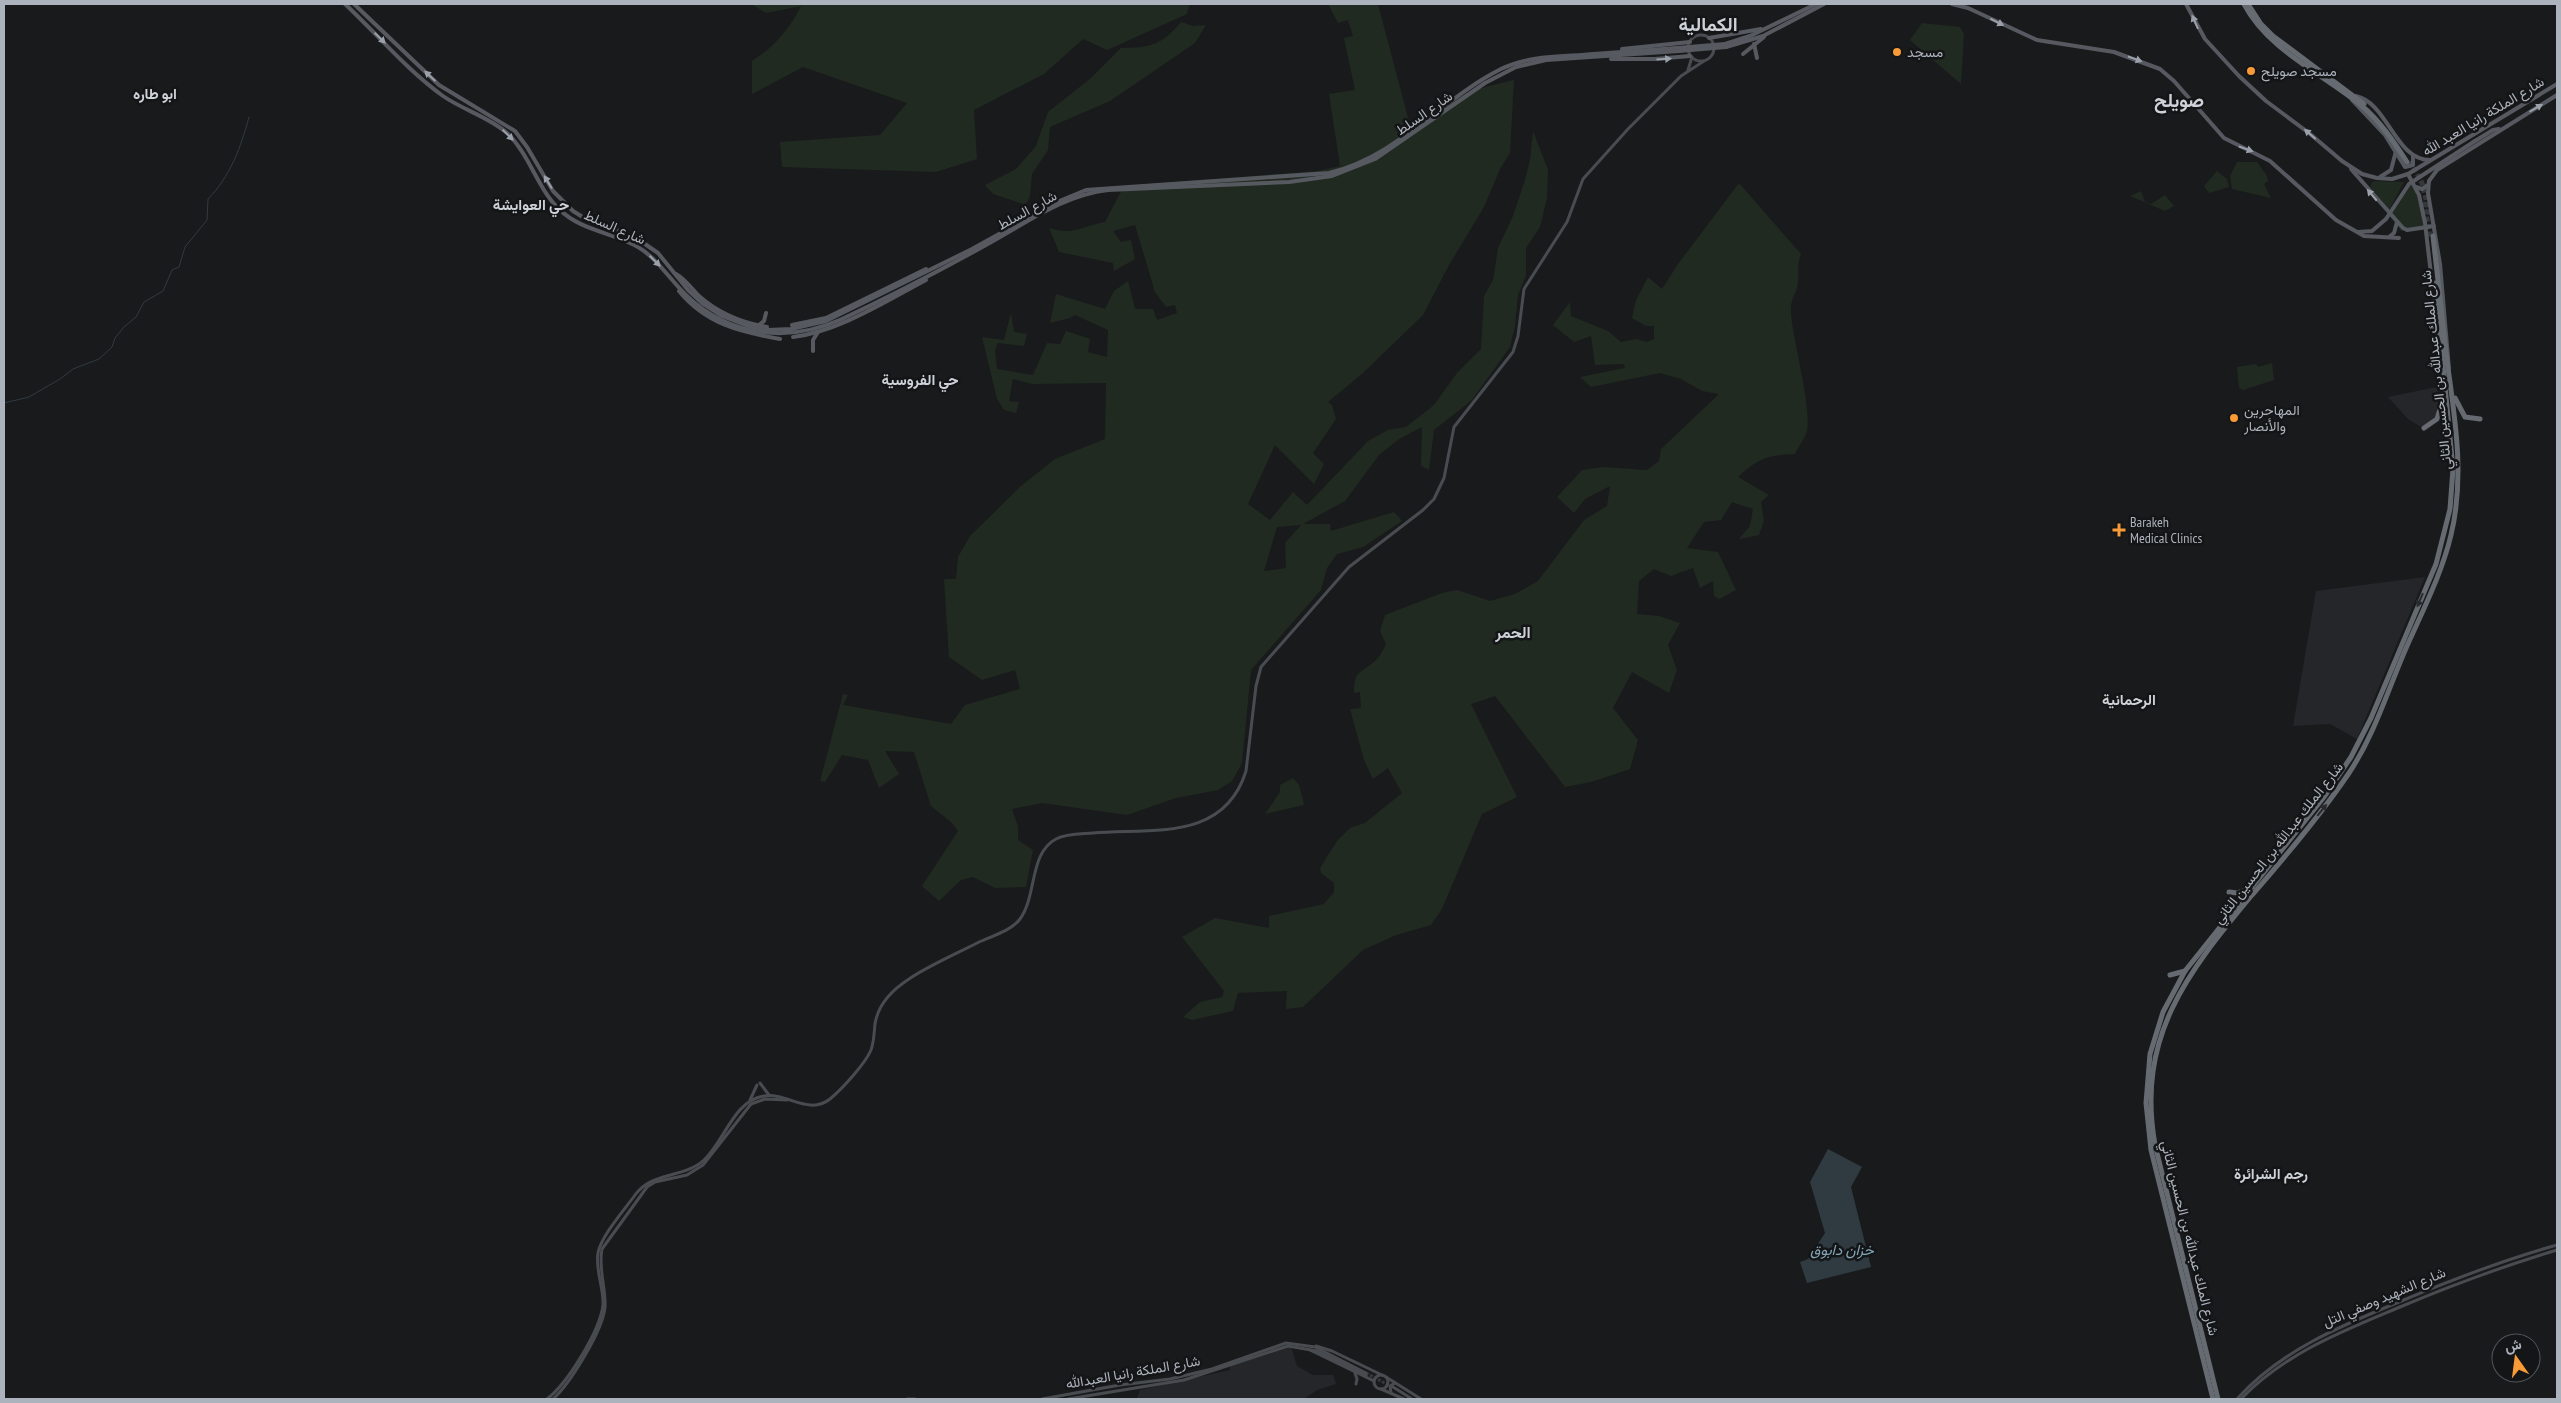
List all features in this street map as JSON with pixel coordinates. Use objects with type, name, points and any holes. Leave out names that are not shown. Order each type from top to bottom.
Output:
[{"type":"highway","points":[[2244,4],[2253,19],[2271,39],[2353,97]]},
{"type":"highway","points":[[2248,4],[2261,24],[2273,36],[2353,97],[2386,127],[2410,160]]},
{"type":"highway","name":"شارع الملك عبدالله بن الحسين الثاني","points":[[2218,1399],[2154,1140],[2151,1101],[2156,1052],[2170,1010],[2188,976],[2338,789],[2363,750],[2441,567],[2451,535],[2458,486],[2451,390],[2447,372],[2432,237]]},
{"type":"highway","name":"شارع الملك عبدالله بن الحسين الثاني","points":[[2213,1399],[2160,1191],[2147,1122],[2147,1079],[2153,1044],[2170,997],[2185,971],[2324,797],[2351,757],[2371,718],[2436,564],[2450,509],[2453,483],[2446,385],[2447,372]]},
{"type":"highway","points":[[2424,428],[2433,424],[2439,416],[2446,385]]},
{"type":"highway","points":[[2451,390],[2463,415],[2468,419],[2480,419]]},
{"type":"highway","points":[[2229,892],[2238,893],[2252,887]]},
{"type":"highway","points":[[2170,975],[2185,971]]},
{"type":"main road","name":"شارع السلط","points":[[345,4],[442,95],[506,133],[522,150],[544,191],[562,212],[581,225],[638,247],[654,259],[699,306],[731,323],[764,333],[806,331],[824,326],[895,293],[1069,200],[1092,192],[1288,182],[1324,177],[1351,170],[1378,158],[1506,71],[1538,61],[1604,58],[1746,42],[1772,32],[1824,4]]},
{"type":"main road","name":"شارع السلط","points":[[354,4],[439,85],[515,131],[527,146],[553,191],[570,209],[589,221],[640,240],[658,253],[700,301],[731,323],[768,330],[805,327],[826,322],[1057,202],[1086,190],[1314,176],[1347,169],[1377,154],[1504,68],[1541,57],[1678,50]]},
{"type":"main road","name":"شارع السلط","points":[[1726,45],[1768,28],[1816,4]]},
{"type":"main road","points":[[1952,4],[1968,8],[2037,40],[2114,52],[2160,69],[2172,79],[2226,140],[2260,154],[2270,161],[2336,220],[2367,237],[2399,238]]},
{"type":"main road","points":[[2186,4],[2205,40],[2266,102],[2309,133],[2348,166],[2397,222],[2407,230],[2426,226],[2434,228]]},
{"type":"main road","points":[[1608,53],[1690,42],[1698,36],[1709,38],[1768,28]]},
{"type":"main road","points":[[1743,54],[1772,32]]},
{"type":"main road","points":[[553,1399],[573,1376],[600,1325],[605,1307],[601,1259],[602,1249],[640,1194],[655,1182],[687,1175],[703,1165],[751,1104],[767,1098],[816,1105],[834,1095],[870,1053],[879,1010],[886,998],[919,973],[1016,923],[1025,911],[1041,856],[1048,845],[1056,839],[1079,834],[1178,828],[1212,818],[1227,806],[1242,783],[1246,771],[1256,686],[1264,663],[1349,567],[1423,510],[1437,495],[1444,478],[1454,427],[1513,352],[1518,336],[1524,289],[1567,222],[1583,178],[1628,129],[1686,72],[1711,56],[1714,49],[1709,38]]},
{"type":"main road","points":[[1686,72],[1691,56],[1688,49],[1690,42]]},
{"type":"main road","points":[[1754,44],[1757,58]]},
{"type":"main road","points":[[1604,58],[1640,60],[1691,56],[1704,61]]},
{"type":"main road","name":"شارع الملكة رانيا العبد الله","points":[[2377,178],[2392,179],[2422,167],[2557,84]]},
{"type":"main road","name":"شارع الملكة رانيا العبد الله","points":[[2431,178],[2437,170],[2557,95]]},
{"type":"main road","points":[[2353,97],[2381,130],[2407,168],[2413,165],[2410,160],[2432,160]]},
{"type":"main road","points":[[2356,232],[2372,232],[2386,219],[2409,184],[2493,130],[2501,129]]},
{"type":"main road","points":[[2348,166],[2362,174],[2377,178],[2391,170],[2396,151]]},
{"type":"main road","points":[[2422,167],[2431,178],[2428,185],[2428,193],[2432,210],[2446,319],[2447,372]]},
{"type":"main road","points":[[2408,174],[2419,195],[2426,226],[2439,354],[2447,372]]},
{"type":"main road","points":[[2416,187],[2422,189],[2428,185]]},
{"type":"main road","points":[[2419,195],[2422,192],[2428,193]]},
{"type":"main road","points":[[2423,212],[2428,214],[2432,210]]},
{"type":"main road","points":[[2386,238],[2394,233],[2397,222]]},
{"type":"main road","points":[[2426,231],[2429,228],[2434,228]]},
{"type":"main road","points":[[794,337],[818,332],[903,292],[945,270],[950,264]]},
{"type":"main road","points":[[792,325],[826,318],[920,271],[936,266]]},
{"type":"main road","points":[[673,272],[717,309],[757,325],[777,329]]},
{"type":"main road","points":[[676,284],[692,305],[721,325],[743,333],[780,339]]},
{"type":"main road","points":[[757,325],[764,322],[766,313]]},
{"type":"main road","points":[[813,351],[812,342],[818,332]]},
{"type":"main road","points":[[546,1399],[564,1383],[598,1324],[603,1303],[598,1253],[605,1237],[641,1187],[655,1178],[690,1170],[707,1157],[750,1101],[758,1084],[769,1095],[790,1101]]},
{"type":"main road","points":[[750,1101],[769,1095]]},
{"type":"main road","name":"شارع الشهيد وصفي التل","points":[[2236,1399],[2260,1376],[2336,1328],[2455,1278],[2505,1260],[2557,1245]]},
{"type":"main road","name":"شارع الشهيد وصفي التل","points":[[2241,1399],[2258,1381],[2288,1358],[2347,1329],[2499,1268],[2557,1250]]},
{"type":"main road","points":[[2505,1260],[2507,1266]]},
{"type":"main road","points":[[2498,1263],[2499,1268]]},
{"type":"main road","name":"شارع الملكة رانيا العبدالله","points":[[1042,1399],[1178,1378],[1212,1369],[1282,1344],[1310,1347],[1365,1375]]},
{"type":"main road","name":"شارع الملكة رانيا العبدالله","points":[[1068,1399],[1197,1377],[1283,1346],[1310,1347]]},
{"type":"main road","points":[[1310,1347],[1327,1349],[1370,1369],[1396,1382],[1420,1399]]},
{"type":"main road","points":[[1310,1347],[1355,1372],[1365,1375],[1374,1381],[1376,1386],[1392,1390],[1412,1399]]},
{"type":"main road","points":[[1365,1375],[1370,1374],[1370,1369]]},
{"type":"main road","points":[[1355,1372],[1356,1384]]},
{"type":"main road","points":[[1374,1381],[1376,1376],[1382,1375]]},
{"type":"main road","points":[[1380,1388],[1386,1385],[1386,1377]]},
{"type":"main road","points":[[1396,1382],[1390,1386],[1392,1390],[1406,1399]]},
{"type":"main road","points":[[907,1399],[915,1399]]},
{"type":"shaded area","points":[[751,4],[1190,4],[1187,14],[1107,50],[1083,39],[1044,74],[974,110],[977,159],[936,172],[782,167],[780,142],[880,135],[907,103],[803,67],[752,94],[752,61],[780,37],[801,6],[766,13]]},
{"type":"shaded area","points":[[1328,4],[1378,4],[1411,129],[1435,110],[1459,97],[1514,80],[1510,153],[1500,169],[1484,207],[1449,265],[1423,315],[1363,373],[1328,402],[1332,405],[1336,419],[1313,453],[1324,464],[1314,484],[1275,445],[1248,504],[1270,520],[1293,492],[1307,505],[1368,441],[1388,430],[1406,427],[1434,405],[1457,373],[1481,349],[1484,296],[1493,280],[1498,248],[1513,216],[1524,183],[1530,160],[1533,131],[1548,170],[1547,198],[1540,227],[1526,248],[1526,276],[1518,295],[1515,326],[1510,347],[1472,400],[1434,430],[1429,470],[1421,466],[1422,427],[1399,439],[1379,455],[1345,501],[1303,524],[1330,524],[1331,531],[1394,512],[1402,521],[1363,547],[1337,554],[1327,568],[1321,590],[1251,670],[1242,763],[1232,781],[1218,790],[1176,798],[1127,815],[1042,803],[1012,809],[1018,826],[1018,840],[1033,850],[1026,887],[995,888],[973,877],[961,880],[939,901],[922,886],[958,831],[951,822],[931,806],[914,752],[885,751],[899,774],[879,788],[868,760],[842,755],[825,782],[820,781],[843,694],[848,695],[843,705],[951,724],[965,705],[1020,689],[1015,670],[982,680],[949,657],[944,579],[956,579],[958,557],[970,536],[1021,486],[1055,459],[1105,439],[1106,383],[1032,384],[1013,379],[1009,401],[1019,402],[1016,413],[1004,410],[997,399],[982,337],[1004,340],[1011,313],[1014,332],[1027,334],[1024,346],[998,343],[995,350],[997,369],[1033,375],[1047,343],[1060,344],[1066,331],[1090,339],[1088,352],[1107,357],[1108,330],[1075,315],[1050,323],[1056,294],[1105,309],[1114,291],[1128,281],[1135,309],[1153,309],[1157,320],[1177,313],[1175,305],[1166,307],[1155,292],[1135,225],[1113,231],[1121,242],[1131,240],[1135,259],[1114,271],[1113,263],[1059,252],[1049,228],[1072,231],[1105,222],[1124,186],[1318,171],[1340,166],[1329,94],[1355,90],[1344,38],[1353,36],[1348,20],[1338,23]],"holes":[[[1301,525],[1285,543],[1286,568],[1264,571],[1277,527]]]},
{"type":"shaded area","points":[[1181,22],[1193,26],[1206,25],[1195,43],[1110,101],[1050,127],[1048,150],[1032,174],[1030,196],[1026,205],[993,194],[985,185],[1016,169],[1036,146],[1048,112],[1091,78],[1121,48],[1155,44],[1168,36]]},
{"type":"shaded area","points":[[1922,23],[1960,27],[1964,34],[1961,84],[1910,40]]},
{"type":"shaded area","points":[[2237,162],[2257,162],[2267,176],[2268,181],[2264,184],[2271,198],[2232,189],[2230,176]]},
{"type":"shaded area","points":[[2217,171],[2227,179],[2229,187],[2209,193],[2204,186]]},
{"type":"shaded area","points":[[2373,181],[2404,182],[2388,212],[2370,186]]},
{"type":"shaded area","points":[[1739,183],[1801,254],[1798,284],[1791,309],[1808,424],[1806,434],[1795,454],[1778,455],[1764,459],[1738,477],[1769,495],[1761,502],[1764,521],[1759,535],[1739,539],[1750,526],[1753,509],[1732,502],[1721,520],[1704,522],[1687,548],[1718,552],[1736,590],[1719,599],[1714,596],[1713,581],[1700,588],[1693,568],[1671,576],[1654,569],[1639,581],[1637,614],[1659,616],[1680,623],[1668,645],[1677,670],[1669,693],[1632,672],[1613,708],[1638,740],[1630,769],[1591,782],[1565,787],[1495,696],[1471,704],[1517,797],[1482,814],[1442,909],[1431,925],[1396,935],[1363,950],[1303,1007],[1286,1009],[1287,991],[1238,993],[1233,1011],[1192,1020],[1183,1017],[1200,1002],[1222,997],[1224,991],[1182,937],[1215,918],[1269,928],[1269,916],[1324,904],[1334,892],[1334,883],[1321,873],[1320,868],[1337,841],[1350,828],[1365,823],[1402,793],[1388,768],[1373,779],[1364,760],[1350,709],[1361,708],[1360,692],[1354,693],[1357,676],[1377,659],[1386,644],[1380,631],[1385,615],[1442,593],[1457,590],[1490,601],[1515,594],[1538,581],[1584,520],[1607,506],[1610,486],[1585,499],[1574,513],[1557,497],[1582,470],[1603,467],[1647,470],[1659,461],[1661,449],[1719,394],[1702,391],[1681,379],[1660,373],[1591,387],[1580,377],[1625,368],[1624,364],[1595,365],[1591,336],[1574,342],[1553,325],[1570,302],[1571,316],[1608,331],[1621,342],[1636,339],[1647,342],[1654,339],[1654,326],[1646,326],[1632,318],[1636,300],[1648,277],[1662,289],[1678,264]]},
{"type":"shaded area","points":[[2411,185],[2416,192],[2424,224],[2423,227],[2401,231],[2390,217],[2400,198]]},
{"type":"shaded area","points":[[2141,191],[2145,202],[2151,204],[2165,195],[2174,206],[2165,211],[2130,196]]},
{"type":"shaded area","points":[[2272,363],[2274,380],[2243,390],[2239,388],[2237,367],[2256,364],[2258,367]]},
{"type":"shaded area","points":[[2441,386],[2439,413],[2433,422],[2421,427],[2408,419],[2388,397]]},
{"type":"shaded area","points":[[2425,577],[2357,739],[2330,724],[2293,726],[2316,591]]},
{"type":"shaded area","points":[[1293,778],[1299,785],[1304,805],[1265,814],[1280,792],[1280,785]]},
{"type":"shaded area","points":[[1291,1347],[1297,1366],[1313,1375],[1333,1375],[1336,1384],[1317,1390],[1304,1399],[1137,1399],[1140,1390],[1230,1370],[1230,1366]]},
{"type":"water","name":"خزان دابوق","points":[[1828,1149],[1862,1167],[1851,1187],[1871,1267],[1807,1283],[1800,1262],[1808,1259],[1825,1233],[1810,1182]]},
{"type":"waterway","points":[[4,403],[29,397],[73,369],[99,359],[112,347],[115,338],[124,327],[136,317],[144,302],[163,291],[172,270],[179,267],[185,247],[207,220],[208,199],[229,171],[249,117]]},
{"type":"tunnel","points":[[2410,161],[2422,183],[2430,216]]},
{"type":"tunnel","points":[[2424,202],[2430,237]]},
{"type":"tunnel","points":[[1366,1373],[1392,1387]]},
{"type":"place","name":"مسجد","points":[[1897,52]]},
{"type":"place","name":"مسجد صويلح","points":[[2251,71]]},
{"type":"place","name":"المهاجرين والأنصار","points":[[2234,418]]},
{"type":"place","name":"Barakeh Medical Clinics","points":[[2119,530]]},
{"type":"district","name":"الكمالية","points":[[1708,24]]},
{"type":"district","name":"ابو طاره","points":[[155,93]]},
{"type":"district","name":"صويلح","points":[[2179,100]]},
{"type":"district","name":"حي العوايشة","points":[[531,204]]},
{"type":"district","name":"حي الفروسية","points":[[920,379]]},
{"type":"district","name":"الحمر","points":[[1513,632]]},
{"type":"district","name":"الرحمانية","points":[[2129,699]]},
{"type":"district","name":"رجم الشرائرة","points":[[2271,1173]]}]
